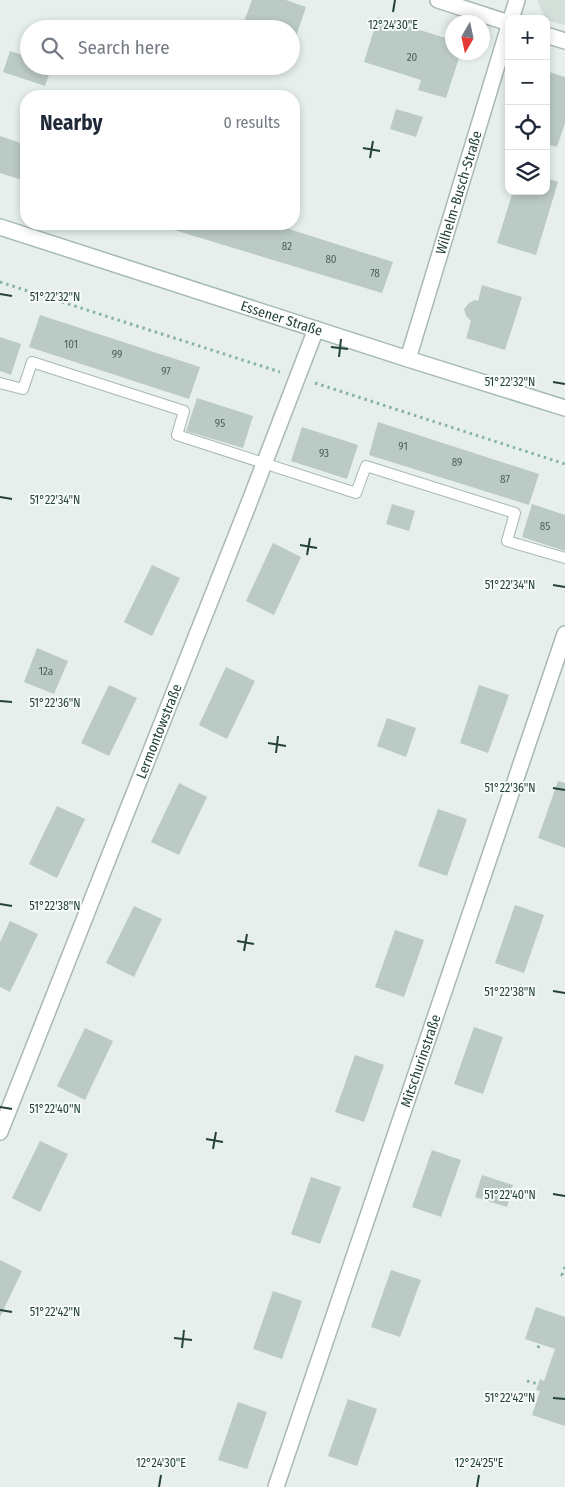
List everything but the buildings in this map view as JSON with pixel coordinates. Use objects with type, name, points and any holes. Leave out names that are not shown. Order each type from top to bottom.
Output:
[{"type":"street","points":[[438,0],[505,24]]},
{"type":"street","points":[[512,15],[517,0]]},
{"type":"street","points":[[550,36],[565,42]]},
{"type":"street","name":"Wilhelm-Busch-Straße","points":[[408,359],[505,38]]},
{"type":"street","name":"Essener Straße","points":[[0,227],[565,408]]},
{"type":"street","name":"Lermontowstraße","points":[[0,1132],[265,463],[316,329]]},
{"type":"street","name":"Mitschurinstraße","points":[[276,1487],[565,634]]},
{"type":"lane","points":[[0,383],[23,389],[32,362],[184,411],[177,435],[356,493],[366,466],[515,513],[507,541],[565,558]]},
{"type":"path","points":[[565,1267],[562,1275],[565,1276]]},
{"type":"path","points":[[538,1348],[540,1344]]},
{"type":"path","points":[[527,1380],[538,1384]]},
{"type":"shaded area","points":[[538,0],[565,0],[565,25],[550,21],[550,15],[544,15]]}]
